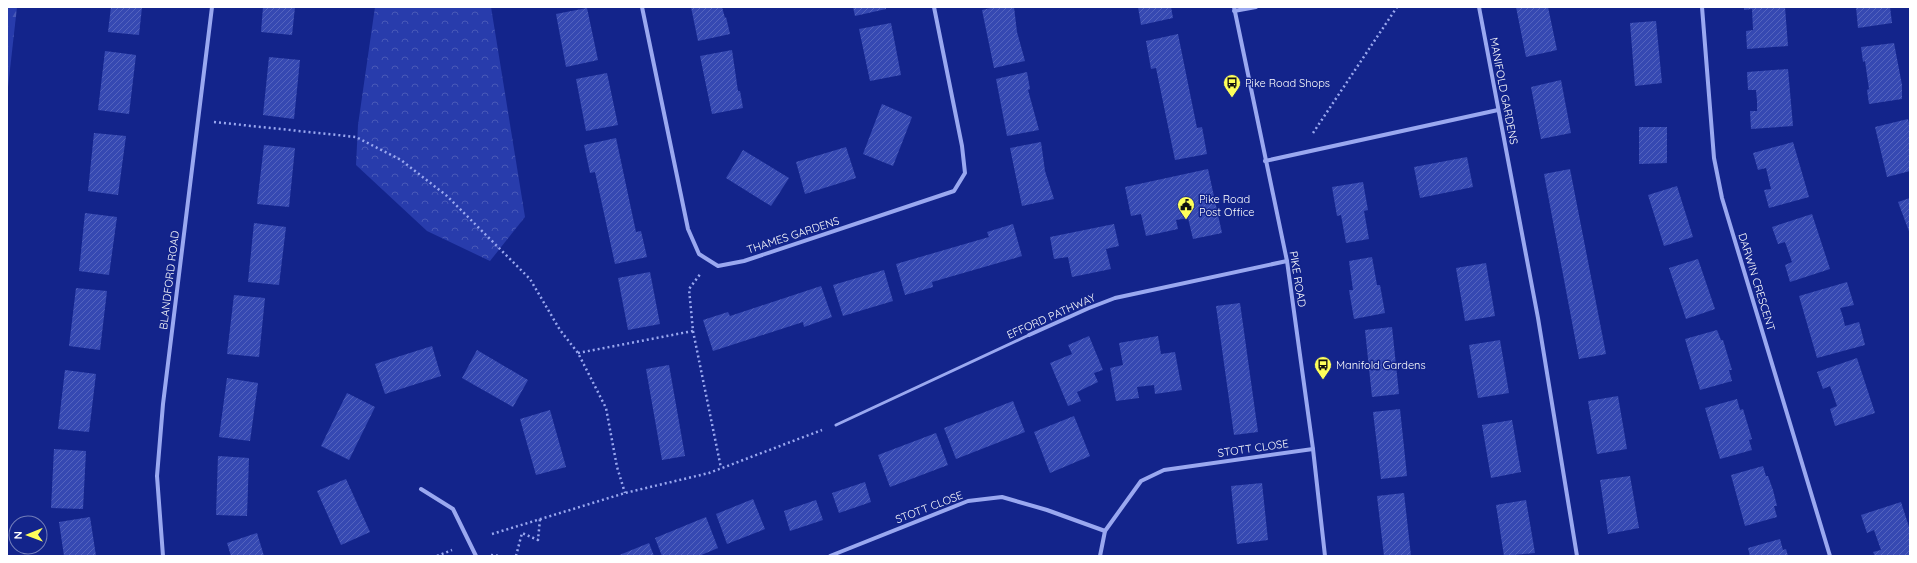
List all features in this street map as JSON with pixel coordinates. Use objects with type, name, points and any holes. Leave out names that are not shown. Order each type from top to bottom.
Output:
[{"type":"street","name":"BLANDFORD ROAD","points":[[163,556],[157,476],[163,404],[212,7]]},
{"type":"street","points":[[642,7],[688,229],[699,254],[710,261]]},
{"type":"street","name":"THAMES GARDENS","points":[[710,261],[718,266],[744,261],[954,191],[966,173],[934,7]]},
{"type":"street","points":[[1234,9],[1256,7]]},
{"type":"street","name":"MANIFOLD GARDENS","points":[[1478,7],[1538,318],[1577,556]]},
{"type":"street","name":"DARWIN CRESCENT","points":[[1702,7],[1714,158],[1722,198],[1830,556]]},
{"type":"street","name":"PIKE ROAD","points":[[1234,9],[1287,260],[1313,449],[1325,556]]},
{"type":"street","points":[[1265,161],[1498,110]]},
{"type":"street","name":"EFFORD PATHWAY","points":[[1029,336],[1089,308],[1115,298],[1287,260]]},
{"type":"street","name":"STOTT CLOSE","points":[[1100,556],[1105,531],[1141,481],[1164,470],[1313,449]]},
{"type":"street","points":[[421,488],[453,509],[476,556]]},
{"type":"street","name":"STOTT CLOSE","points":[[830,556],[968,501],[1002,497],[1047,510],[1105,531]]},
{"type":"lane","name":"EFFORD PATHWAY","points":[[836,425],[1029,336]]},
{"type":"path","points":[[1300,153],[1397,7]]},
{"type":"path","points":[[198,120],[356,137],[401,160],[447,196],[530,279],[560,330],[578,353],[606,408],[617,467],[625,493]]},
{"type":"path","points":[[710,261],[688,289],[693,331],[721,468]]},
{"type":"path","points":[[578,353],[693,331]]},
{"type":"path","points":[[492,534],[625,493],[721,468],[836,425]]},
{"type":"path","points":[[516,556],[522,533],[538,540],[540,520]]},
{"type":"path","points":[[437,556],[452,550]]},
{"type":"green space","points":[[7,7],[17,7],[7,96]]},
{"type":"green space","points":[[375,7],[491,7],[525,217],[490,261],[427,231],[356,165],[358,125]]},
{"type":"building","points":[[111,7],[142,7],[139,35],[108,32]]},
{"type":"building","points":[[263,7],[295,7],[292,35],[261,32]]},
{"type":"building","points":[[691,7],[722,7],[730,34],[698,41]]},
{"type":"building","points":[[853,7],[886,7],[886,9],[855,16]]},
{"type":"building","points":[[995,7],[1014,7],[1017,32],[1025,61],[994,68],[982,10]]},
{"type":"building","points":[[1138,7],[1171,7],[1173,18],[1141,25]]},
{"type":"building","points":[[1516,7],[1548,7],[1557,50],[1526,57]]},
{"type":"building","points":[[1744,7],[1785,7],[1788,46],[1747,49],[1746,31],[1753,30],[1752,9],[1744,10]]},
{"type":"building","points":[[1856,7],[1890,7],[1892,23],[1858,28]]},
{"type":"building","points":[[587,8],[598,60],[566,67],[556,14]]},
{"type":"building","points":[[1656,21],[1662,83],[1635,86],[1630,23]]},
{"type":"building","points":[[891,23],[901,75],[870,81],[859,29]]},
{"type":"building","points":[[1178,34],[1197,128],[1202,127],[1207,154],[1175,160],[1156,68],[1151,69],[1146,41]]},
{"type":"building","points":[[1894,43],[1902,85],[1902,99],[1869,104],[1867,90],[1869,89],[1865,61],[1863,62],[1861,47]]},
{"type":"building","points":[[732,50],[738,91],[740,91],[743,108],[712,114],[700,56]]},
{"type":"building","points":[[105,51],[136,55],[129,114],[98,110]]},
{"type":"building","points":[[269,57],[300,60],[294,119],[263,115]]},
{"type":"building","points":[[1788,69],[1793,126],[1751,129],[1750,111],[1757,111],[1757,101],[1756,90],[1748,90],[1747,72]]},
{"type":"building","points":[[1027,72],[1030,89],[1028,90],[1039,130],[1007,136],[996,79]]},
{"type":"building","points":[[607,73],[618,125],[586,131],[576,79]]},
{"type":"building","points":[[1561,80],[1571,133],[1541,139],[1531,87]]},
{"type":"building","points":[[882,104],[912,117],[893,166],[863,154]]},
{"type":"building","points":[[1908,119],[1910,127],[1910,171],[1887,177],[1875,127]]},
{"type":"building","points":[[1639,127],[1667,127],[1667,163],[1639,164]]},
{"type":"building","points":[[94,133],[126,136],[118,195],[88,191]]},
{"type":"building","points":[[616,138],[636,232],[641,231],[647,257],[615,264],[595,172],[590,173],[584,145]]},
{"type":"building","points":[[1041,142],[1045,171],[1054,199],[1022,206],[1010,148]]},
{"type":"building","points":[[1793,142],[1809,197],[1769,208],[1764,190],[1771,189],[1766,168],[1758,170],[1753,153]]},
{"type":"building","points":[[264,145],[295,148],[289,207],[257,204]]},
{"type":"building","points":[[846,147],[856,178],[805,194],[796,162]]},
{"type":"building","points":[[743,150],[789,178],[771,206],[726,178]]},
{"type":"building","points":[[1467,157],[1473,187],[1420,198],[1414,167]]},
{"type":"building","points":[[1208,169],[1222,233],[1193,239],[1188,218],[1176,220],[1178,229],[1146,236],[1141,214],[1131,216],[1125,187]]},
{"type":"building","points":[[1570,169],[1606,354],[1579,359],[1544,174]]},
{"type":"building","points":[[1363,182],[1368,210],[1364,211],[1369,239],[1346,243],[1341,215],[1337,216],[1332,187]]},
{"type":"building","points":[[1677,186],[1693,237],[1664,246],[1648,195]]},
{"type":"building","points":[[1910,198],[1910,234],[1898,202]]},
{"type":"building","points":[[85,213],[117,217],[109,275],[79,271]]},
{"type":"building","points":[[1812,214],[1830,269],[1790,282],[1785,265],[1792,262],[1785,242],[1778,244],[1772,227]]},
{"type":"building","points":[[254,223],[286,227],[279,285],[248,282]]},
{"type":"building","points":[[1013,224],[1022,256],[932,282],[933,287],[905,295],[896,264],[989,237],[987,232]]},
{"type":"building","points":[[1114,224],[1119,246],[1106,249],[1111,269],[1072,277],[1068,257],[1054,259],[1050,237]]},
{"type":"building","points":[[1372,257],[1377,285],[1380,285],[1385,313],[1354,319],[1349,290],[1353,290],[1349,261]]},
{"type":"building","points":[[1698,259],[1715,309],[1686,319],[1669,268]]},
{"type":"building","points":[[1486,263],[1495,316],[1465,321],[1456,268]]},
{"type":"building","points":[[884,270],[893,301],[843,316],[833,285]]},
{"type":"building","points":[[650,272],[660,324],[628,330],[618,278]]},
{"type":"building","points":[[1847,282],[1854,305],[1840,308],[1845,326],[1859,322],[1865,345],[1817,358],[1799,296]]},
{"type":"building","points":[[821,286],[832,317],[804,327],[803,322],[713,351],[703,320],[728,312],[730,316]]},
{"type":"building","points":[[76,288],[107,291],[100,350],[69,346]]},
{"type":"building","points":[[234,295],[265,298],[259,357],[227,354]]},
{"type":"building","points":[[1240,303],[1258,432],[1234,435],[1216,306]]},
{"type":"building","points":[[1392,327],[1399,394],[1372,397],[1365,330]]},
{"type":"building","points":[[1717,330],[1721,340],[1723,340],[1732,370],[1729,370],[1732,381],[1700,390],[1685,339]]},
{"type":"building","points":[[1089,336],[1103,370],[1094,373],[1098,382],[1077,392],[1081,401],[1068,406],[1050,363],[1072,354],[1068,345]]},
{"type":"building","points":[[1158,336],[1161,354],[1175,352],[1182,390],[1155,394],[1154,385],[1137,387],[1139,398],[1116,401],[1110,368],[1123,365],[1119,343]]},
{"type":"building","points":[[1500,340],[1509,393],[1478,398],[1469,345]]},
{"type":"building","points":[[432,346],[441,376],[385,394],[375,364]]},
{"type":"building","points":[[477,350],[528,380],[513,407],[462,378]]},
{"type":"building","points":[[1857,358],[1875,413],[1835,426],[1830,409],[1837,406],[1830,386],[1823,389],[1817,372]]},
{"type":"building","points":[[669,365],[685,456],[662,460],[646,369]]},
{"type":"building","points":[[65,370],[96,374],[89,432],[58,429]]},
{"type":"building","points":[[227,378],[258,383],[250,441],[219,437]]},
{"type":"building","points":[[347,393],[375,407],[349,460],[321,446]]},
{"type":"building","points":[[1618,396],[1627,449],[1597,454],[1588,401]]},
{"type":"building","points":[[1737,399],[1740,410],[1743,409],[1752,439],[1749,440],[1752,450],[1720,459],[1705,408]]},
{"type":"building","points":[[1013,401],[1025,432],[956,459],[944,428]]},
{"type":"building","points":[[1400,409],[1407,476],[1381,479],[1373,412]]},
{"type":"building","points":[[550,410],[566,467],[536,475],[520,419]]},
{"type":"building","points":[[1074,416],[1090,456],[1050,473],[1034,432]]},
{"type":"building","points":[[1512,420],[1521,472],[1491,478],[1482,425]]},
{"type":"building","points":[[936,433],[948,465],[890,487],[878,455]]},
{"type":"building","points":[[54,449],[86,451],[83,509],[51,508]]},
{"type":"building","points":[[218,456],[249,458],[247,516],[216,515]]},
{"type":"building","points":[[1763,466],[1773,490],[1777,506],[1774,506],[1777,517],[1745,526],[1731,475]]},
{"type":"building","points":[[1630,476],[1639,528],[1608,534],[1600,480]]},
{"type":"building","points":[[346,479],[370,532],[341,545],[317,491]]},
{"type":"building","points":[[865,482],[871,502],[839,513],[832,493]]},
{"type":"building","points":[[1262,483],[1268,540],[1237,544],[1231,486]]},
{"type":"building","points":[[1404,493],[1411,556],[1384,556],[1377,496]]},
{"type":"building","points":[[753,499],[765,529],[727,544],[716,514]]},
{"type":"building","points":[[816,500],[823,520],[790,531],[784,511]]},
{"type":"building","points":[[1526,500],[1535,553],[1504,556],[1496,505]]},
{"type":"building","points":[[1901,502],[1910,530],[1910,556],[1875,556],[1873,552],[1881,550],[1874,530],[1867,533],[1861,515]]},
{"type":"building","points":[[90,517],[96,556],[64,556],[59,522]]},
{"type":"building","points":[[706,517],[718,548],[699,556],[662,556],[655,538]]},
{"type":"building","points":[[257,533],[264,556],[231,556],[227,543]]},
{"type":"building","points":[[1780,539],[1783,550],[1786,549],[1788,556],[1750,556],[1748,548]]},
{"type":"building","points":[[649,543],[654,556],[617,556]]},
{"type":"place","name":"Pike Road Shops","points":[[1232,98]]},
{"type":"place","name":"Pike Road Post Office","points":[[1186,220]]},
{"type":"place","name":"Manifold Gardens","points":[[1323,380]]}]
